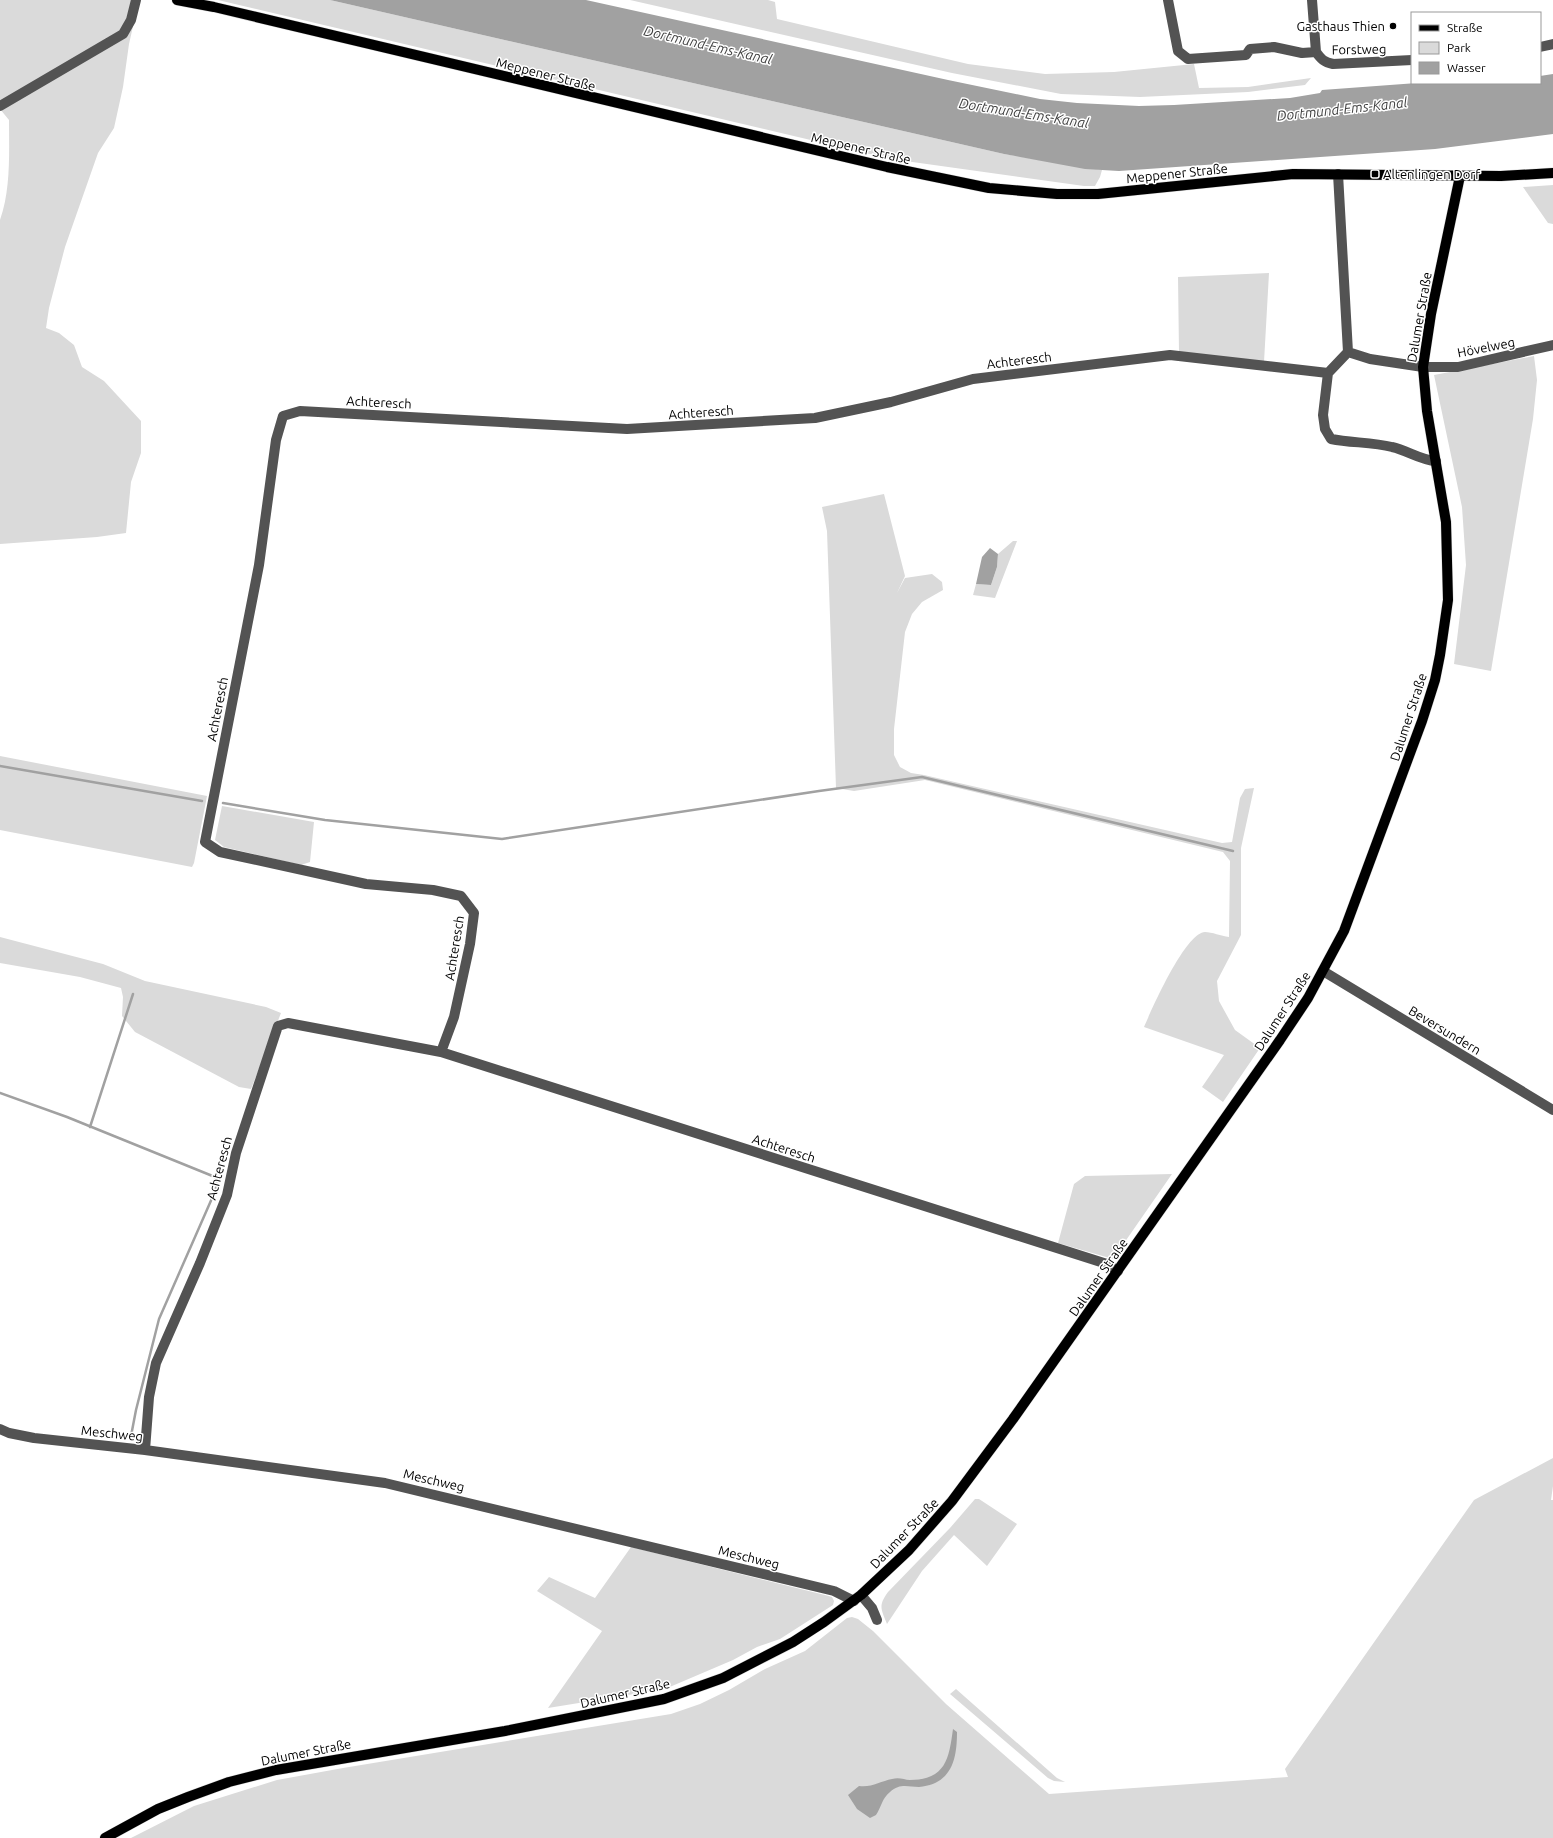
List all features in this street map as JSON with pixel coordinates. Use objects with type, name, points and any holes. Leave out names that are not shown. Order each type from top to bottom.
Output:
[{"type":"main road","name":"Meppener Straße","points":[[177,0],[214,7],[879,166],[989,188],[1057,194],[1098,194],[1292,174],[1501,176],[1553,173]]},
{"type":"main road","name":"Dalumer Straße","points":[[105,1838],[158,1809],[229,1782],[276,1770],[505,1731],[664,1700],[723,1678],[793,1642],[857,1598],[909,1550],[952,1501],[992,1449],[1276,1046],[1308,998],[1323,971],[1340,938],[1358,897],[1422,721],[1435,680],[1444,629],[1448,600],[1446,522],[1427,411],[1423,367],[1431,314],[1460,176]]},
{"type":"street","points":[[0,106],[123,34],[131,20],[136,0]]},
{"type":"street","points":[[1168,0],[1178,51],[1188,59],[1246,55],[1250,49],[1274,47],[1302,53],[1316,52]]},
{"type":"street","name":"Forstweg","points":[[1312,0],[1316,52],[1325,62],[1333,64],[1411,60]]},
{"type":"street","points":[[1541,46],[1553,44]]},
{"type":"street","points":[[1338,174],[1348,352],[1328,373],[1324,415],[1325,429],[1331,439],[1391,446],[1427,460],[1436,461]]},
{"type":"street","name":"Hövelweg","points":[[1423,367],[1458,367],[1553,345]]},
{"type":"street","points":[[1348,352],[1370,359],[1423,367]]},
{"type":"street","name":"Achteresch","points":[[441,1052],[454,1017],[470,944],[473,921],[474,913],[461,896],[434,890],[366,884],[220,852],[205,842],[259,565],[276,440],[283,416],[300,411],[626,429],[815,418],[891,402],[973,379],[1170,356],[1328,373]]},
{"type":"street","name":"Beversundern","points":[[1323,971],[1553,1110]]},
{"type":"street","name":"Achteresch","points":[[145,1450],[149,1397],[156,1363],[200,1263],[227,1195],[236,1153],[278,1026],[288,1023],[441,1052],[1107,1264],[1118,1271]]},
{"type":"street","name":"Meschweg","points":[[0,1429],[9,1433],[34,1438],[145,1450],[385,1483],[470,1502],[834,1591],[857,1598]]},
{"type":"street","points":[[857,1598],[872,1608],[876,1620]]},
{"type":"green space","points":[[0,0],[139,0],[129,44],[123,87],[114,128],[98,153],[65,247],[49,308],[46,328],[59,333],[74,345],[82,367],[104,381],[141,421],[141,453],[131,482],[126,533],[97,537],[0,544],[0,220],[4,208],[8,183],[9,120],[0,109]]},
{"type":"green space","points":[[218,0],[330,0],[1004,154],[1102,170],[1095,186],[1084,186],[891,159]]},
{"type":"green space","points":[[630,0],[768,0],[775,2],[777,19],[968,64],[1045,74],[1114,72],[1194,64],[1199,88],[1248,87],[1311,78],[1305,85],[1248,92],[1140,97],[1061,94],[952,73]]},
{"type":"green space","points":[[1553,185],[1553,224],[1548,223],[1523,187]]},
{"type":"green space","points":[[1269,273],[1264,362],[1179,353],[1178,277]]},
{"type":"green space","points":[[1534,356],[1537,380],[1533,419],[1491,671],[1454,664],[1466,565],[1462,507],[1434,375]]},
{"type":"green space","points":[[884,494],[905,576],[897,593],[905,578],[932,574],[942,582],[943,590],[922,602],[912,614],[905,632],[894,729],[894,755],[900,767],[911,773],[1222,843],[1232,842],[1240,798],[1245,789],[1254,788],[1241,848],[1241,935],[1217,981],[1219,1001],[1235,1030],[1260,1048],[1223,1102],[1202,1087],[1224,1055],[1144,1027],[1170,973],[1188,945],[1197,936],[1205,932],[1229,937],[1230,861],[1223,852],[925,780],[854,791],[836,788],[827,531],[822,507]]},
{"type":"green space","points":[[1013,541],[1017,541],[995,598],[973,595],[976,584],[991,585],[997,567],[998,554]]},
{"type":"green space","points":[[0,756],[207,796],[192,867],[0,830]]},
{"type":"green space","points":[[222,806],[314,822],[310,862],[301,865],[224,847],[215,840]]},
{"type":"green space","points":[[0,937],[103,964],[145,981],[266,1007],[281,1013],[251,1089],[239,1087],[135,1032],[122,1016],[123,997],[121,988],[80,977],[0,963]]},
{"type":"green space","points":[[1172,1174],[1113,1259],[1058,1243],[1074,1184],[1085,1176]]},
{"type":"green space","points":[[1553,1458],[1553,1486],[1551,1500],[1553,1500],[1553,1838],[131,1838],[194,1806],[277,1780],[671,1714],[700,1704],[729,1690],[765,1669],[805,1651],[847,1618],[852,1617],[858,1619],[873,1631],[946,1704],[1049,1794],[1288,1777],[1285,1769],[1474,1500]]},
{"type":"green space","points":[[975,1499],[979,1499],[1017,1524],[987,1566],[954,1535],[922,1571],[887,1624],[883,1615],[882,1604],[888,1592],[950,1528]]},
{"type":"green space","points":[[631,1547],[832,1597],[834,1601],[833,1605],[780,1639],[757,1647],[733,1660],[665,1689],[548,1708],[602,1631],[537,1591],[549,1577],[595,1598]]},
{"type":"green space","points":[[956,1689],[1057,1778],[1065,1782],[1054,1781],[1048,1778],[950,1694]]},
{"type":"water","name":"Dortmund-Ems-Kanal","points":[[330,0],[586,0],[948,80],[1040,99],[1077,103],[1139,106],[1174,105],[1290,98],[1320,93],[1322,90],[1411,83],[1541,84],[1541,76],[1553,74],[1553,134],[1435,149],[1119,171],[1085,169],[1004,154]]},
{"type":"water","points":[[990,548],[998,554],[997,567],[991,585],[976,584],[982,557]]},
{"type":"water","points":[[953,1729],[957,1732],[954,1760],[946,1775],[939,1781],[930,1785],[919,1787],[897,1787],[887,1794],[876,1815],[870,1818],[857,1809],[848,1795],[859,1786],[872,1785],[895,1778],[910,1780],[922,1779],[938,1772],[944,1765],[947,1758]]},
{"type":"waterway","points":[[0,766],[202,801]]},
{"type":"waterway","points":[[223,803],[325,820],[502,839],[922,777],[1233,851]]},
{"type":"waterway","points":[[90,1127],[133,994]]},
{"type":"waterway","points":[[0,1093],[67,1117],[215,1177],[217,1185],[213,1196],[159,1319],[131,1436]]},
{"type":"place","name":"Gasthaus Thien","points":[[1393,26]]},
{"type":"place","name":"Altenlingen Dorf","points":[[1375,174]]}]
